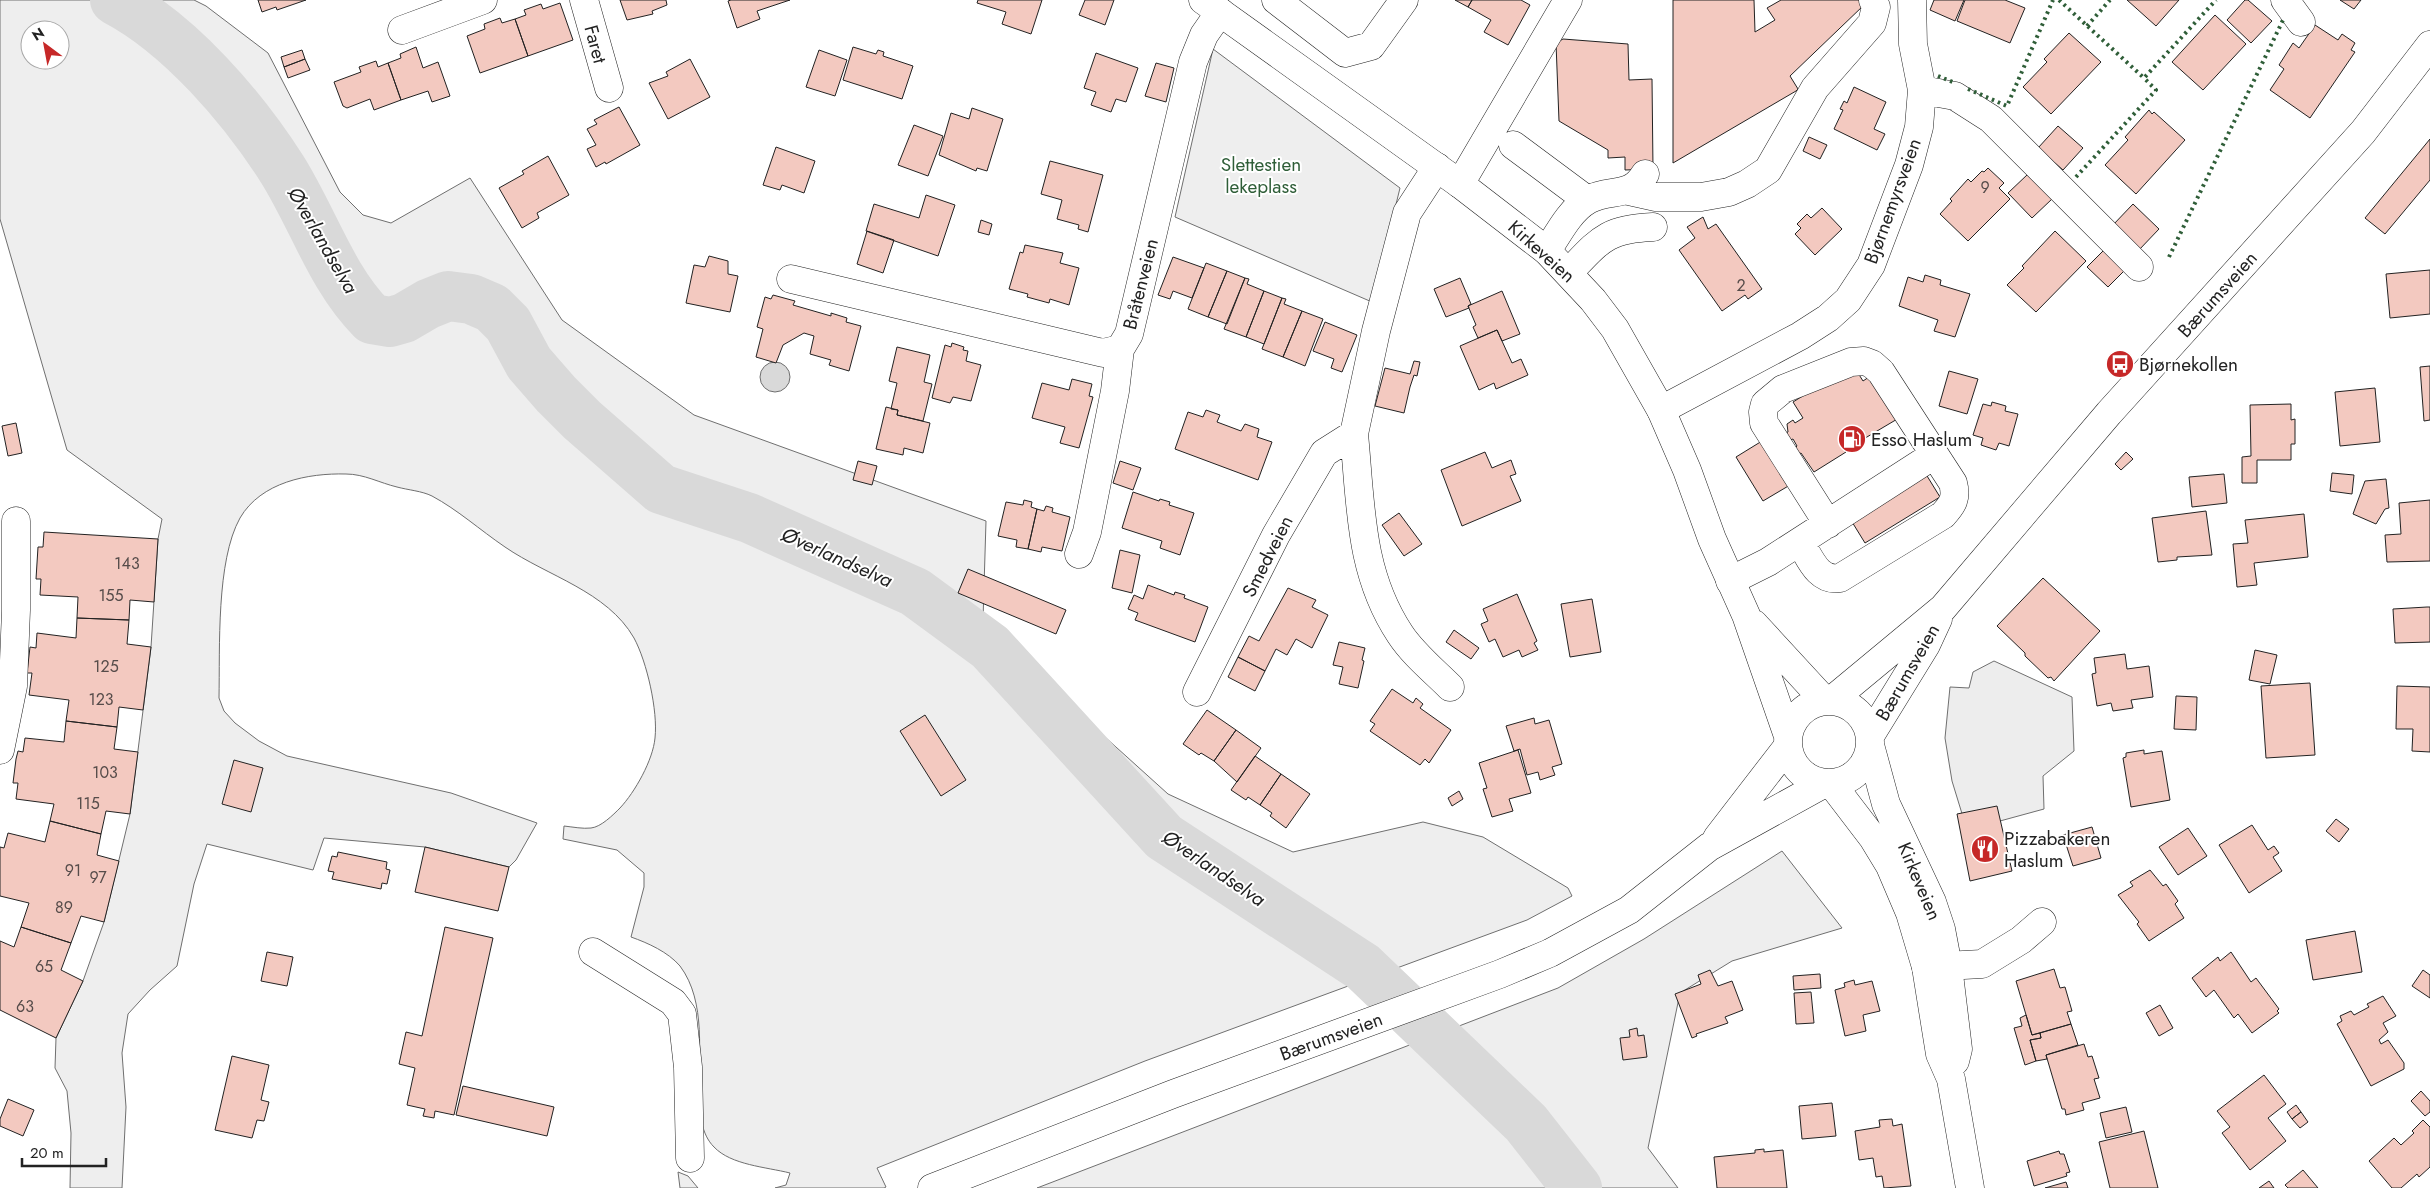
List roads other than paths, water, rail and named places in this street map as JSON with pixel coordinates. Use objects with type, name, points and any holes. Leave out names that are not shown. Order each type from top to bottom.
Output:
[{"type":"main road","points":[[402,30],[483,0]]},
{"type":"main road","name":"Faret","points":[[584,0],[608,88]]},
{"type":"main road","points":[[1276,0],[1345,53],[1371,46],[1404,0]]},
{"type":"main road","points":[[1460,184],[1568,0]]},
{"type":"main road","points":[[1547,250],[1571,216],[1587,200],[1600,195],[1637,182],[1656,197],[1701,197],[1729,192],[1768,170],[1815,88],[1872,23],[1876,7],[1873,0]]},
{"type":"main road","name":"Bjørnemyrsveien","points":[[1661,410],[1800,336],[1828,318],[1848,300],[1871,264],[1909,165],[1919,126],[1922,90],[1913,44],[1912,0]]},
{"type":"main road","points":[[2284,0],[2301,22]]},
{"type":"main road","name":"Kirkeveien","points":[[1212,6],[1437,167],[1547,250],[1569,272],[1615,329],[1661,410],[1687,470],[1730,581],[1746,615],[1788,741]]},
{"type":"main road","name":"Bråtenveien","points":[[791,279],[1102,354],[1120,349],[1129,334],[1193,62],[1204,35],[1212,6]]},
{"type":"main road","name":"Bærumsveien","points":[[1828,700],[1943,608],[2109,413],[2356,139],[2405,80],[2430,45]]},
{"type":"main road","points":[[1922,90],[1955,96],[1991,119],[2139,267]]},
{"type":"main road","points":[[1513,145],[1587,200]]},
{"type":"main road","points":[[1437,167],[1407,213],[1378,322],[1354,434],[1362,538],[1368,564],[1382,600],[1400,636],[1450,687]]},
{"type":"main road","points":[[1569,272],[1596,244],[1615,231],[1628,228],[1653,227]]},
{"type":"main road","points":[[1079,554],[1087,532],[1112,410],[1120,349]]},
{"type":"main road","points":[[1800,542],[1822,576],[1831,580],[1840,578],[1943,515],[1953,505],[1956,495],[1953,484],[1881,372],[1872,364],[1864,361],[1852,362],[1783,389],[1765,404],[1762,412],[1764,423],[1828,524]]},
{"type":"main road","name":"Smedveien","points":[[1197,692],[1276,535],[1324,452],[1354,434]]},
{"type":"main road","points":[[1730,581],[1800,542],[1934,455]]},
{"type":"main road","points":[[0,750],[13,686],[16,610],[16,521]]},
{"type":"main road","name":"Bærumsveien","points":[[1870,741],[1926,645],[1943,608]]},
{"type":"main road","name":"Kirkeveien","points":[[1746,615],[1828,700]]},
{"type":"main road","points":[[1828,700],[1846,704],[1858,712],[1866,723],[1870,741],[1867,760],[1858,772],[1846,780],[1828,783],[1811,779],[1800,771],[1792,760],[1788,741],[1792,723],[1800,712],[1811,704],[1828,700]]},
{"type":"main road","name":"Bærumsveien","points":[[1709,847],[1788,741]]},
{"type":"main road","name":"Kirkeveien","points":[[1870,741],[1886,804],[1932,902],[1937,966],[1940,1054],[1952,1079],[1970,1188]]},
{"type":"main road","name":"Kirkeveien","points":[[1828,783],[1873,838],[1890,866],[1910,913],[1937,966]]},
{"type":"main road","name":"Bærumsveien","points":[[932,1188],[1173,1094],[1550,954],[1629,910],[1709,847],[1828,783]]},
{"type":"main road","points":[[1937,966],[1982,964],[2021,940],[2042,922]]},
{"type":"main road","points":[[593,952],[673,1002],[682,1014],[688,1067],[690,1158]]},
{"type":"waterway","name":"Øverlandselva","points":[[115,0],[163,32],[186,52],[208,74],[249,122],[282,169],[345,285],[372,319],[390,322],[404,318],[428,304],[448,296],[471,299],[492,308],[508,324],[529,363],[556,394],[582,420],[661,489],[749,518],[915,592],[990,647],[1164,837],[1363,967],[1526,1123],[1577,1188]]},
{"type":"place","name":"Bjørnekollen","points":[[2120,364]]},
{"type":"place","name":"Esso Haslum","points":[[1852,439]]},
{"type":"place","name":"Pizzabakeren Haslum","points":[[1985,849]]},
{"type":"park label","name":"Slettestien lekeplass","points":[[1261,175]]}]
